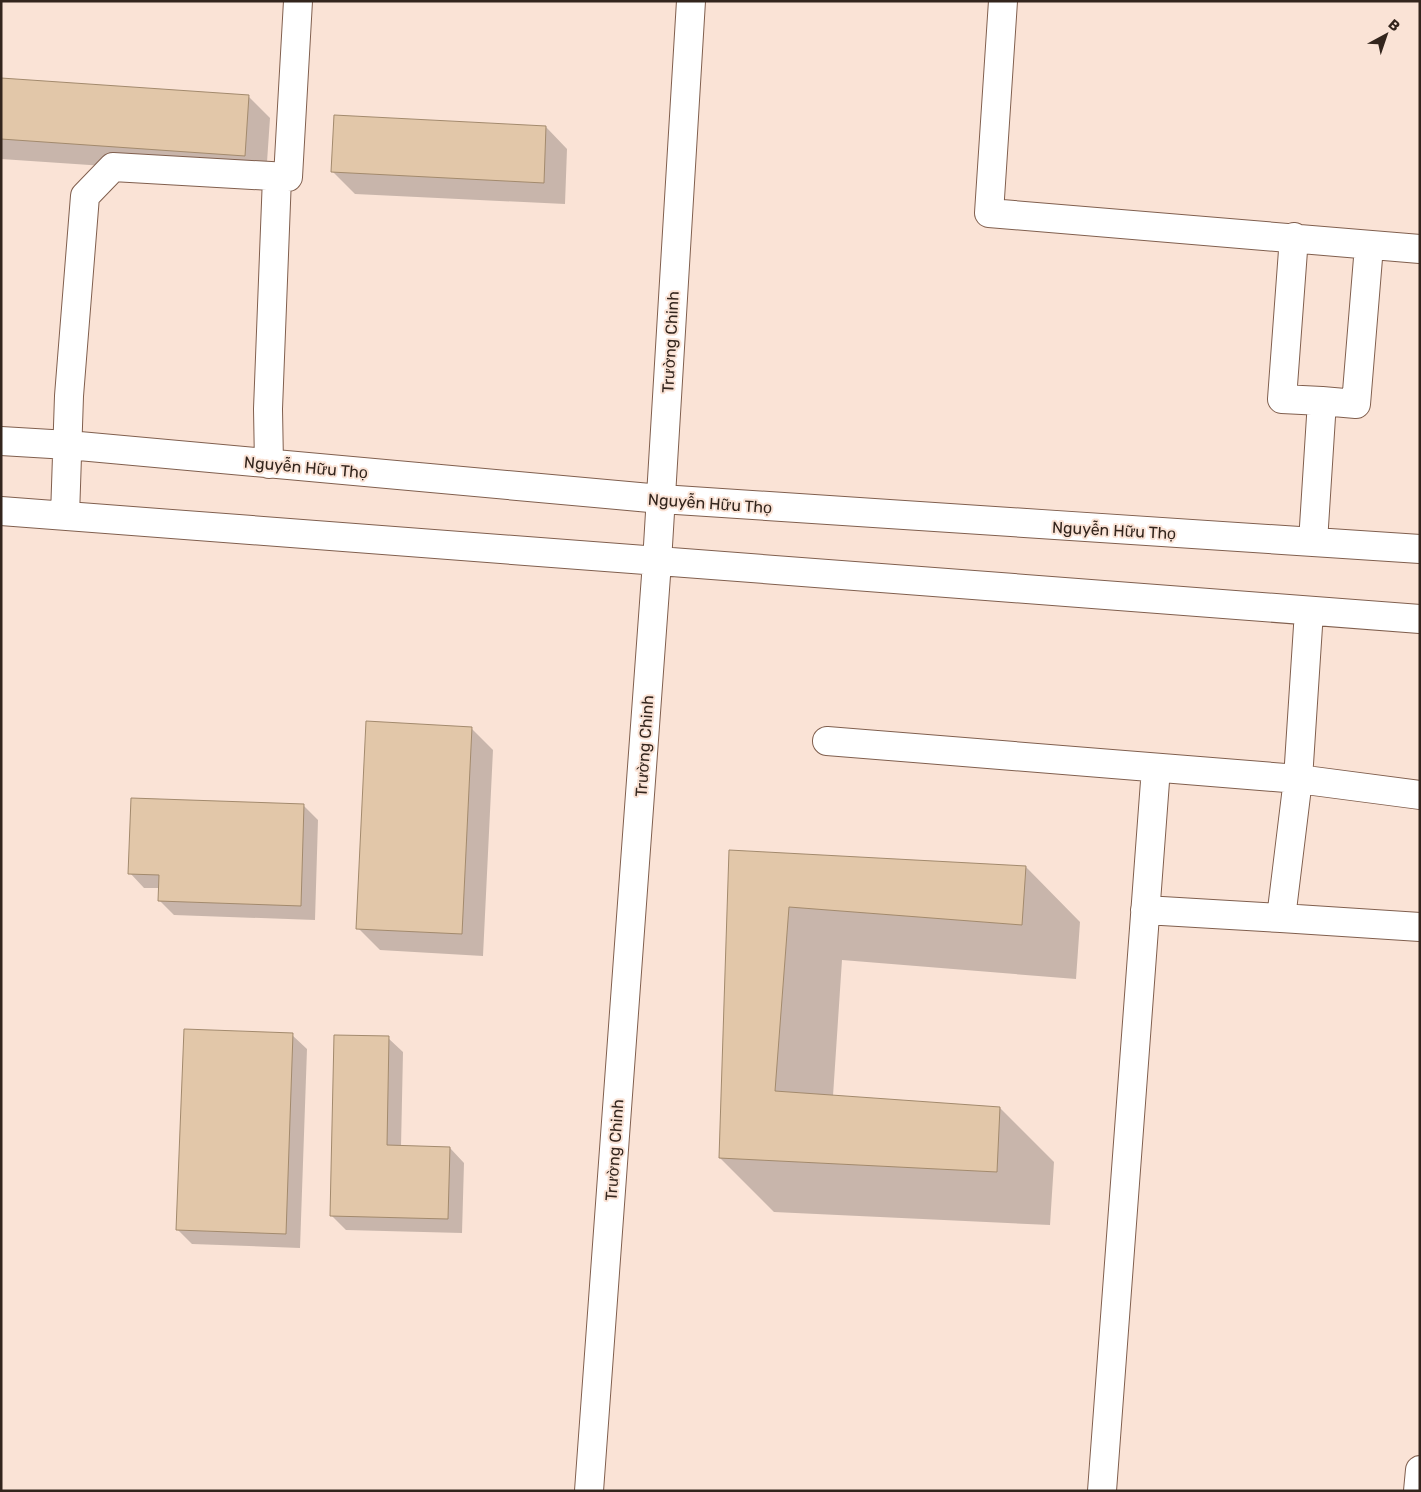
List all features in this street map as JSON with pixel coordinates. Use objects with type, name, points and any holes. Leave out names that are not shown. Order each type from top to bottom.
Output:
[{"type":"street","points":[[65,516],[70,396],[85,196],[113,167],[277,177],[288,176],[298,1]]},
{"type":"street","name":"Trường Chinh","points":[[589,1491],[657,562],[691,1]]},
{"type":"street","points":[[1004,1],[989,213],[1420,249]]},
{"type":"street","points":[[269,464],[268,409],[277,177]]},
{"type":"street","points":[[1294,237],[1282,399],[1356,404],[1369,246]]},
{"type":"street","points":[[1313,542],[1322,401]]},
{"type":"street","name":"Nguyễn Hữu Thọ","points":[[1,441],[68,444],[661,499],[1420,549]]},
{"type":"street","points":[[1,511],[1420,619]]},
{"type":"street","points":[[1281,918],[1298,779],[1309,611]]},
{"type":"street","points":[[827,741],[1298,779],[1420,795]]},
{"type":"street","points":[[1102,1491],[1156,768]]},
{"type":"street","points":[[1145,910],[1420,927]]},
{"type":"street","points":[[1418,1491],[1420,1470]]},
{"type":"building","points":[[1,78],[249,95],[245,156],[1,139]]},
{"type":"building","points":[[334,115],[546,126],[544,183],[331,172]]},
{"type":"building","points":[[366,721],[472,727],[462,934],[356,929]]},
{"type":"building","points":[[131,798],[304,804],[301,906],[158,901],[159,875],[128,874]]},
{"type":"building","points":[[729,850],[1026,866],[1022,925],[789,907],[775,1091],[1000,1107],[997,1172],[719,1158]]},
{"type":"building","points":[[184,1029],[293,1033],[286,1234],[176,1230]]},
{"type":"building","points":[[334,1035],[389,1036],[387,1145],[450,1147],[448,1219],[330,1216]]}]
